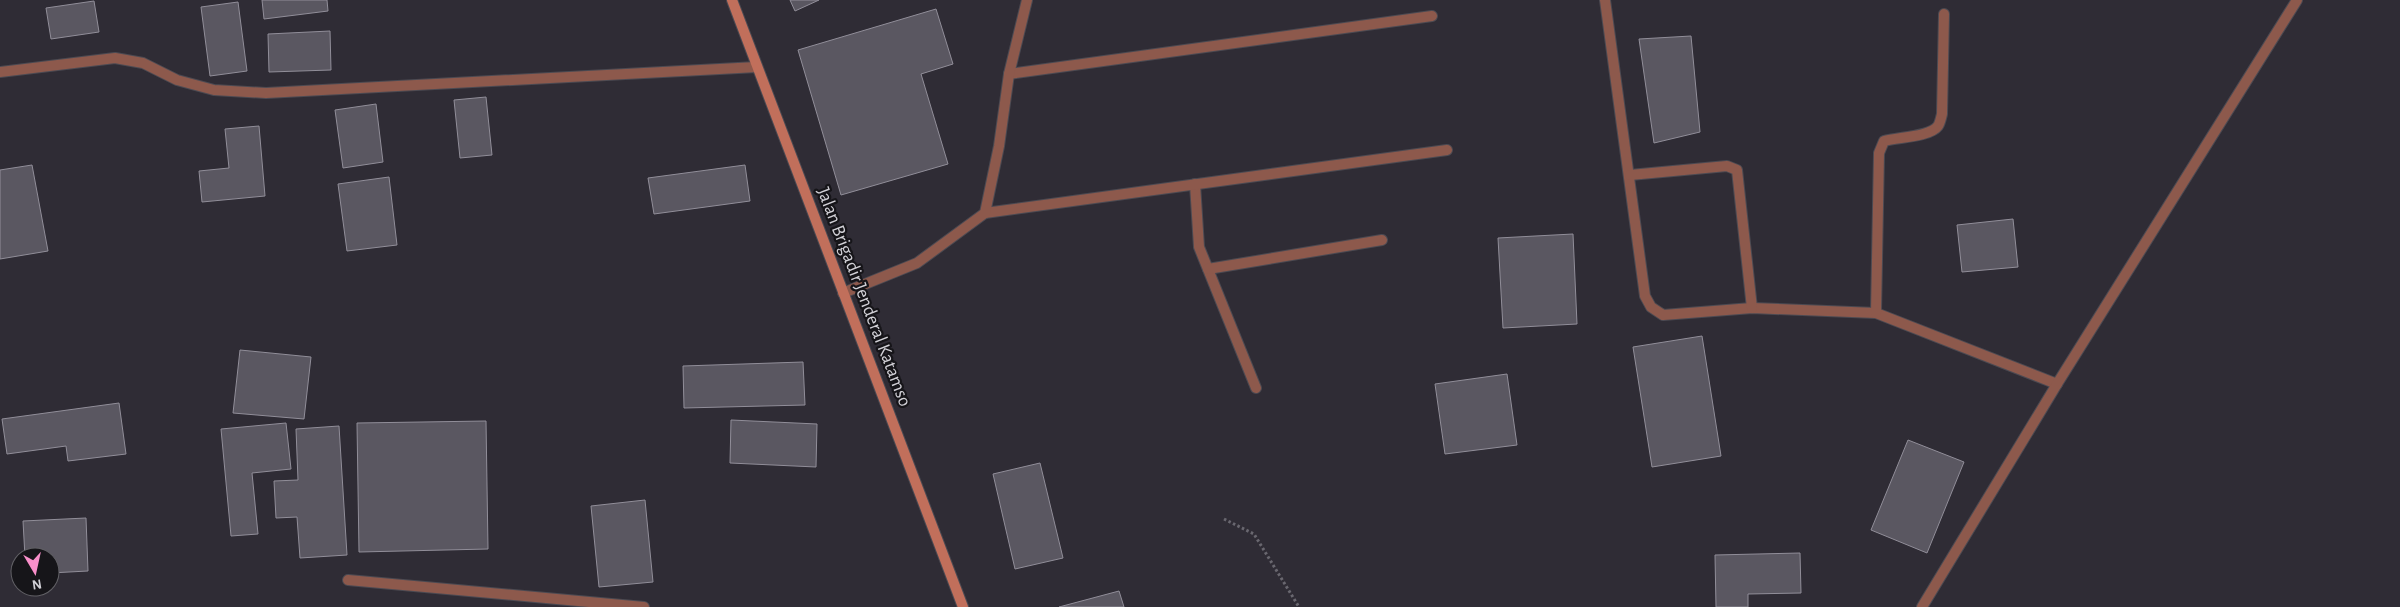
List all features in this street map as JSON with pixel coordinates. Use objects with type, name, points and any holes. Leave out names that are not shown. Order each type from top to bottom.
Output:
[{"type":"main road","name":"Jalan Brigadir Jenderal Katamso","points":[[732,0],[963,607]]},
{"type":"street","points":[[985,213],[999,146],[1009,74],[1026,0]]},
{"type":"street","points":[[1605,0],[1630,176],[1644,296],[1651,307],[1663,315],[1752,308],[1876,313],[2057,384]]},
{"type":"street","points":[[1922,607],[2057,384],[2298,0]]},
{"type":"street","points":[[1876,313],[1879,153],[1884,142],[1896,137],[1928,133],[1939,125],[1942,114],[1944,14]]},
{"type":"street","points":[[1009,74],[1432,16]]},
{"type":"street","points":[[0,72],[115,58],[143,62],[177,80],[214,90],[266,93],[757,67]]},
{"type":"street","points":[[843,293],[917,264],[985,213],[1447,150]]},
{"type":"street","points":[[1630,176],[1727,166],[1737,170],[1752,308]]},
{"type":"street","points":[[1195,184],[1199,247],[1256,388]]},
{"type":"street","points":[[1208,269],[1382,240]]},
{"type":"street","points":[[348,580],[644,607]]},
{"type":"path","points":[[1224,519],[1254,534],[1299,607]]},
{"type":"building","points":[[262,0],[327,0],[328,11],[264,19]]},
{"type":"building","points":[[790,0],[819,0],[795,11]]},
{"type":"building","points":[[94,1],[99,32],[51,39],[46,8]]},
{"type":"building","points":[[238,2],[247,71],[210,76],[201,7]]},
{"type":"building","points":[[936,9],[953,64],[921,74],[948,164],[841,195],[798,50]]},
{"type":"building","points":[[330,31],[331,70],[269,72],[268,34]]},
{"type":"building","points":[[1691,36],[1700,132],[1654,143],[1639,39]]},
{"type":"building","points":[[486,97],[492,155],[460,158],[454,100]]},
{"type":"building","points":[[376,104],[383,162],[343,168],[335,110]]},
{"type":"building","points":[[259,126],[265,196],[202,202],[199,171],[229,168],[225,129]]},
{"type":"building","points":[[32,165],[48,251],[0,259],[0,170]]},
{"type":"building","points":[[745,165],[750,201],[654,214],[648,178]]},
{"type":"building","points":[[389,177],[397,245],[347,251],[338,184]]},
{"type":"building","points":[[2013,219],[2018,267],[1962,272],[1957,225]]},
{"type":"building","points":[[1573,234],[1577,324],[1503,328],[1498,238]]},
{"type":"building","points":[[1702,336],[1721,456],[1652,467],[1633,347]]},
{"type":"building","points":[[240,350],[311,357],[304,419],[233,413]]},
{"type":"building","points":[[803,362],[805,405],[684,408],[683,366]]},
{"type":"building","points":[[1507,374],[1517,445],[1445,454],[1435,384]]},
{"type":"building","points":[[119,403],[126,454],[68,461],[66,446],[7,454],[2,419]]},
{"type":"building","points":[[731,420],[817,424],[816,467],[730,463]]},
{"type":"building","points":[[486,421],[488,549],[359,552],[357,423]]},
{"type":"building","points":[[286,423],[291,469],[252,473],[258,534],[231,536],[221,429]]},
{"type":"building","points":[[339,426],[347,555],[300,558],[297,517],[276,518],[274,481],[298,480],[296,429]]},
{"type":"building","points":[[1908,440],[1964,462],[1927,553],[1871,530]]},
{"type":"building","points":[[1040,463],[1063,558],[1015,569],[993,474]]},
{"type":"building","points":[[645,500],[653,582],[599,587],[591,506]]},
{"type":"building","points":[[86,518],[88,571],[60,572],[60,547],[24,547],[23,521]]},
{"type":"building","points":[[1800,553],[1801,593],[1748,594],[1748,607],[1716,607],[1715,555]]},
{"type":"building","points":[[1119,591],[1124,607],[1059,607]]}]
